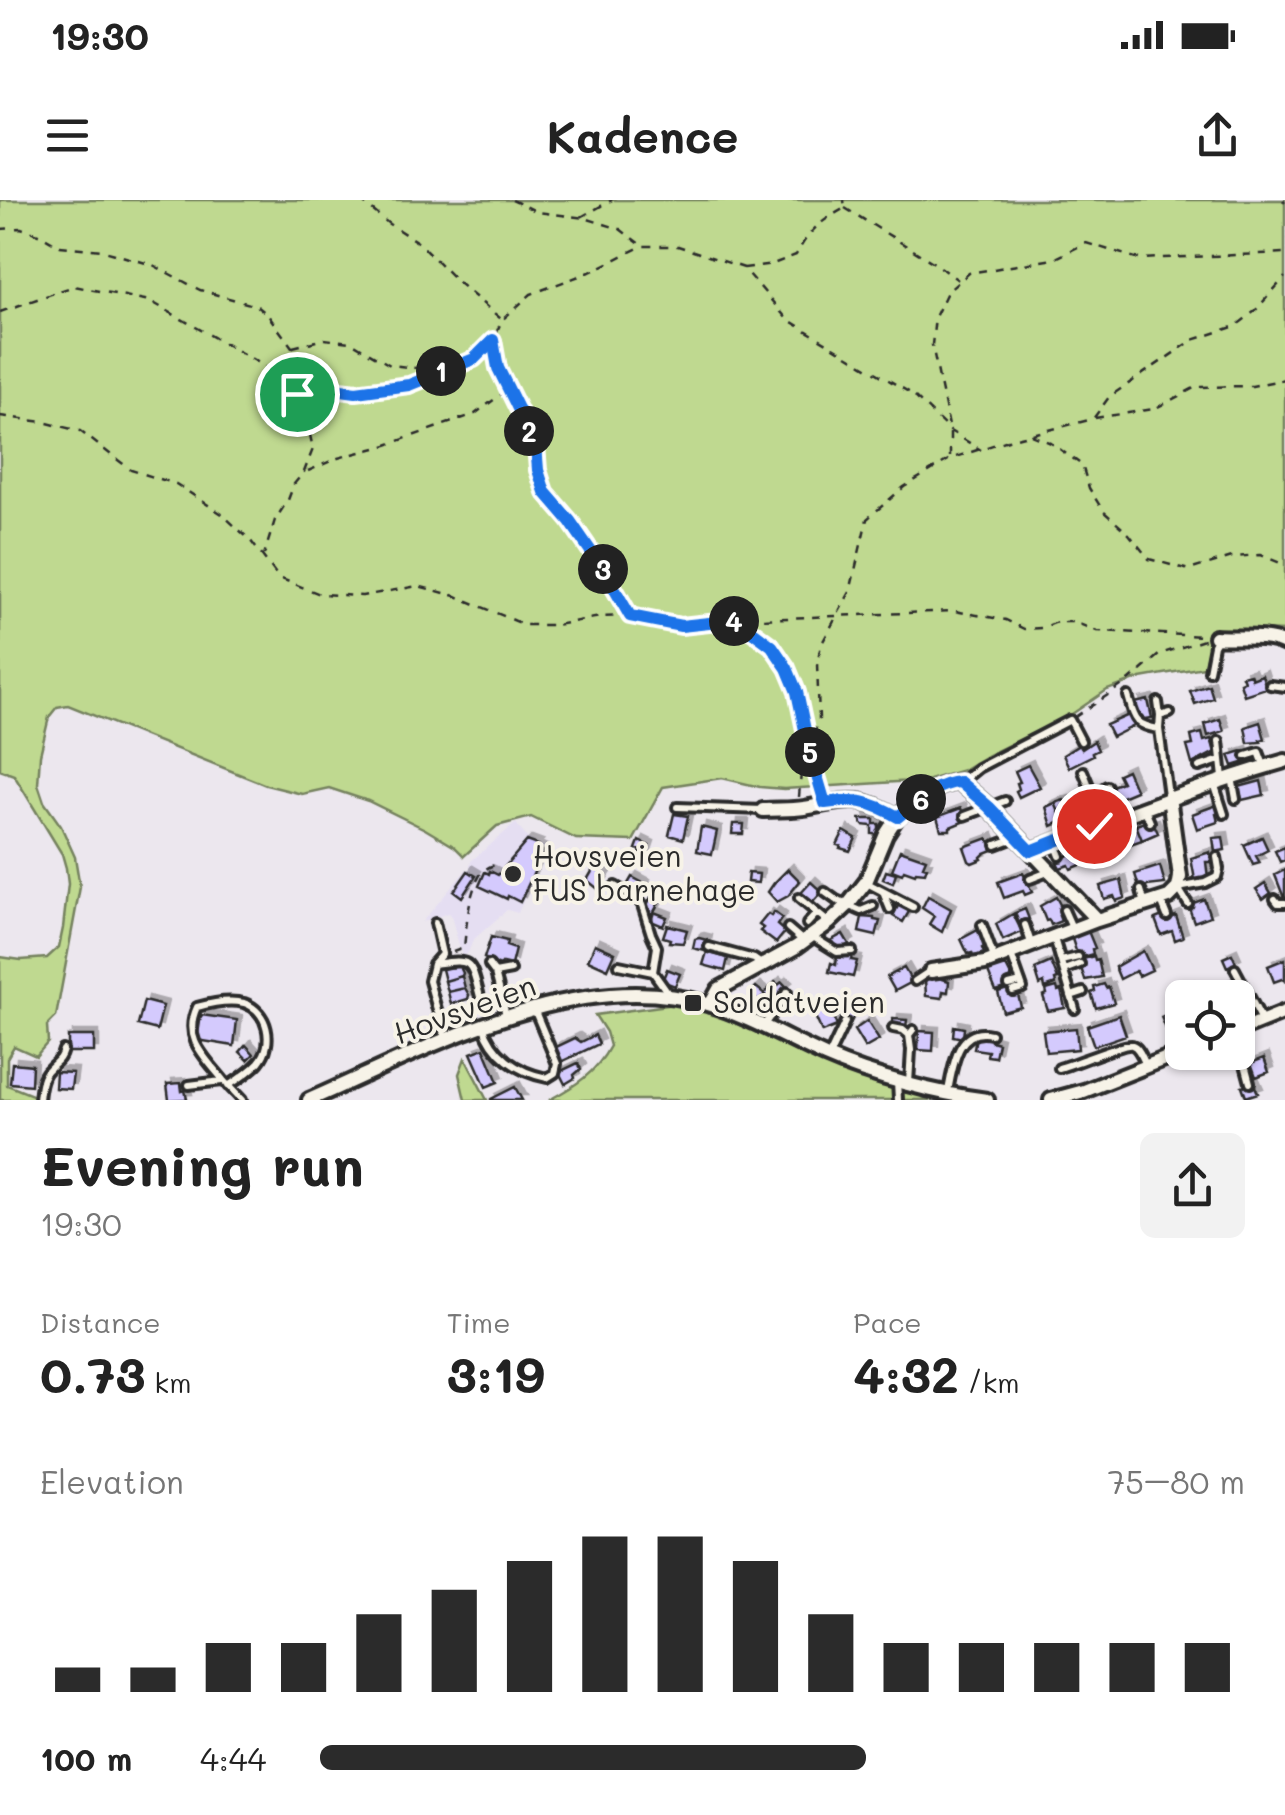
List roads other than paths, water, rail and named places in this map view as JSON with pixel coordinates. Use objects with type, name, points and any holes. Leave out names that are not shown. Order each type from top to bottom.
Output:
[{"type":"street","points":[[1217,637],[1258,638],[1285,644]]},
{"type":"street","points":[[1031,851],[1047,840],[1285,760]]},
{"type":"street","points":[[710,1005],[719,988],[829,923],[876,869],[886,834],[898,817],[948,783],[960,782],[1018,836],[1049,872],[1107,920]]},
{"type":"street","points":[[930,970],[951,972],[994,960],[1072,928],[1170,898],[1178,888],[1180,850],[1169,797]]},
{"type":"street","points":[[763,810],[855,799],[898,817]]},
{"type":"street","name":"Hovsveien","points":[[309,1100],[506,1016],[589,998],[629,995],[670,996],[710,1005],[867,1072],[986,1100]]},
{"type":"street","points":[[1255,1025],[1285,1012]]},
{"type":"street","points":[[1051,1100],[1165,1059]]},
{"type":"lane","points":[[1209,671],[1217,637]]},
{"type":"lane","points":[[1270,685],[1285,687]]},
{"type":"lane","points":[[1128,696],[1136,722],[1159,729]]},
{"type":"lane","points":[[1158,702],[1169,797]]},
{"type":"lane","points":[[1160,716],[1170,712]]},
{"type":"lane","points":[[960,782],[978,768],[1070,720],[1081,742]]},
{"type":"lane","points":[[1219,741],[1224,814]]},
{"type":"lane","points":[[1246,756],[1259,752],[1264,767]]},
{"type":"lane","points":[[1199,767],[1220,760]]},
{"type":"lane","points":[[1083,770],[1104,824]]},
{"type":"lane","points":[[1223,779],[1236,799]]},
{"type":"lane","points":[[1093,794],[1107,786]]},
{"type":"lane","points":[[964,816],[1005,800]]},
{"type":"lane","points":[[677,807],[736,815],[763,810]]},
{"type":"lane","points":[[1144,807],[1150,822]]},
{"type":"lane","points":[[996,844],[1018,836]]},
{"type":"lane","points":[[1047,840],[1060,856]]},
{"type":"lane","points":[[1188,904],[1178,888],[1205,883],[1217,876],[1217,856]]},
{"type":"lane","points":[[1030,879],[1049,872]]},
{"type":"lane","points":[[866,882],[914,907]]},
{"type":"lane","points":[[615,886],[642,905],[657,946],[653,972]]},
{"type":"lane","points":[[1139,907],[1141,890]]},
{"type":"lane","points":[[882,891],[890,909]]},
{"type":"lane","points":[[825,892],[861,911],[873,906]]},
{"type":"lane","points":[[799,898],[829,923]]},
{"type":"lane","points":[[1275,899],[1285,903]]},
{"type":"lane","points":[[1161,900],[1166,916]]},
{"type":"lane","points":[[1064,910],[1072,928]]},
{"type":"lane","points":[[808,934],[817,913]]},
{"type":"lane","points":[[435,922],[442,954],[433,964],[429,981],[445,1039]]},
{"type":"lane","points":[[982,925],[994,960]]},
{"type":"lane","points":[[1025,925],[1031,944]]},
{"type":"lane","points":[[788,928],[808,934],[837,952],[852,951]]},
{"type":"lane","points":[[1053,936],[1076,1009]]},
{"type":"lane","points":[[709,947],[762,964]]},
{"type":"lane","points":[[1011,953],[1023,988],[1011,988]]},
{"type":"lane","points":[[1062,966],[1079,960]]},
{"type":"lane","points":[[433,964],[467,962],[480,996]]},
{"type":"lane","points":[[488,965],[495,973],[506,1016]]},
{"type":"lane","points":[[620,965],[653,972],[670,996]]},
{"type":"lane","points":[[1235,969],[1262,1021]]},
{"type":"lane","points":[[495,973],[510,970]]},
{"type":"lane","points":[[915,982],[930,970]]},
{"type":"lane","points":[[762,1027],[788,992]]},
{"type":"lane","points":[[1072,996],[1083,992]]},
{"type":"lane","points":[[765,1002],[775,1010]]},
{"type":"lane","points":[[189,1085],[226,1083],[260,1060],[268,1040],[267,1029],[262,1017],[246,1004],[213,1003],[197,1007],[191,1020],[193,1041],[226,1083],[242,1100]]},
{"type":"lane","points":[[483,1025],[492,1047],[512,1064],[547,1078],[555,1073],[557,1064],[533,1008]]},
{"type":"lane","points":[[829,1058],[845,1022]]},
{"type":"lane","points":[[893,1028],[911,1032],[911,1050],[898,1100]]},
{"type":"lane","points":[[948,1092],[962,1043],[976,1033],[991,1034]]},
{"type":"lane","points":[[1059,1068],[1133,1045],[1146,1066]]},
{"type":"lane","points":[[39,1100],[44,1078],[60,1061],[63,1050]]},
{"type":"lane","points":[[1247,1070],[1250,1083]]},
{"type":"place","name":"Hovsveien FUS barnehage","points":[[513,874]]},
{"type":"place","name":"Soldatveien","points":[[693,1003]]}]
